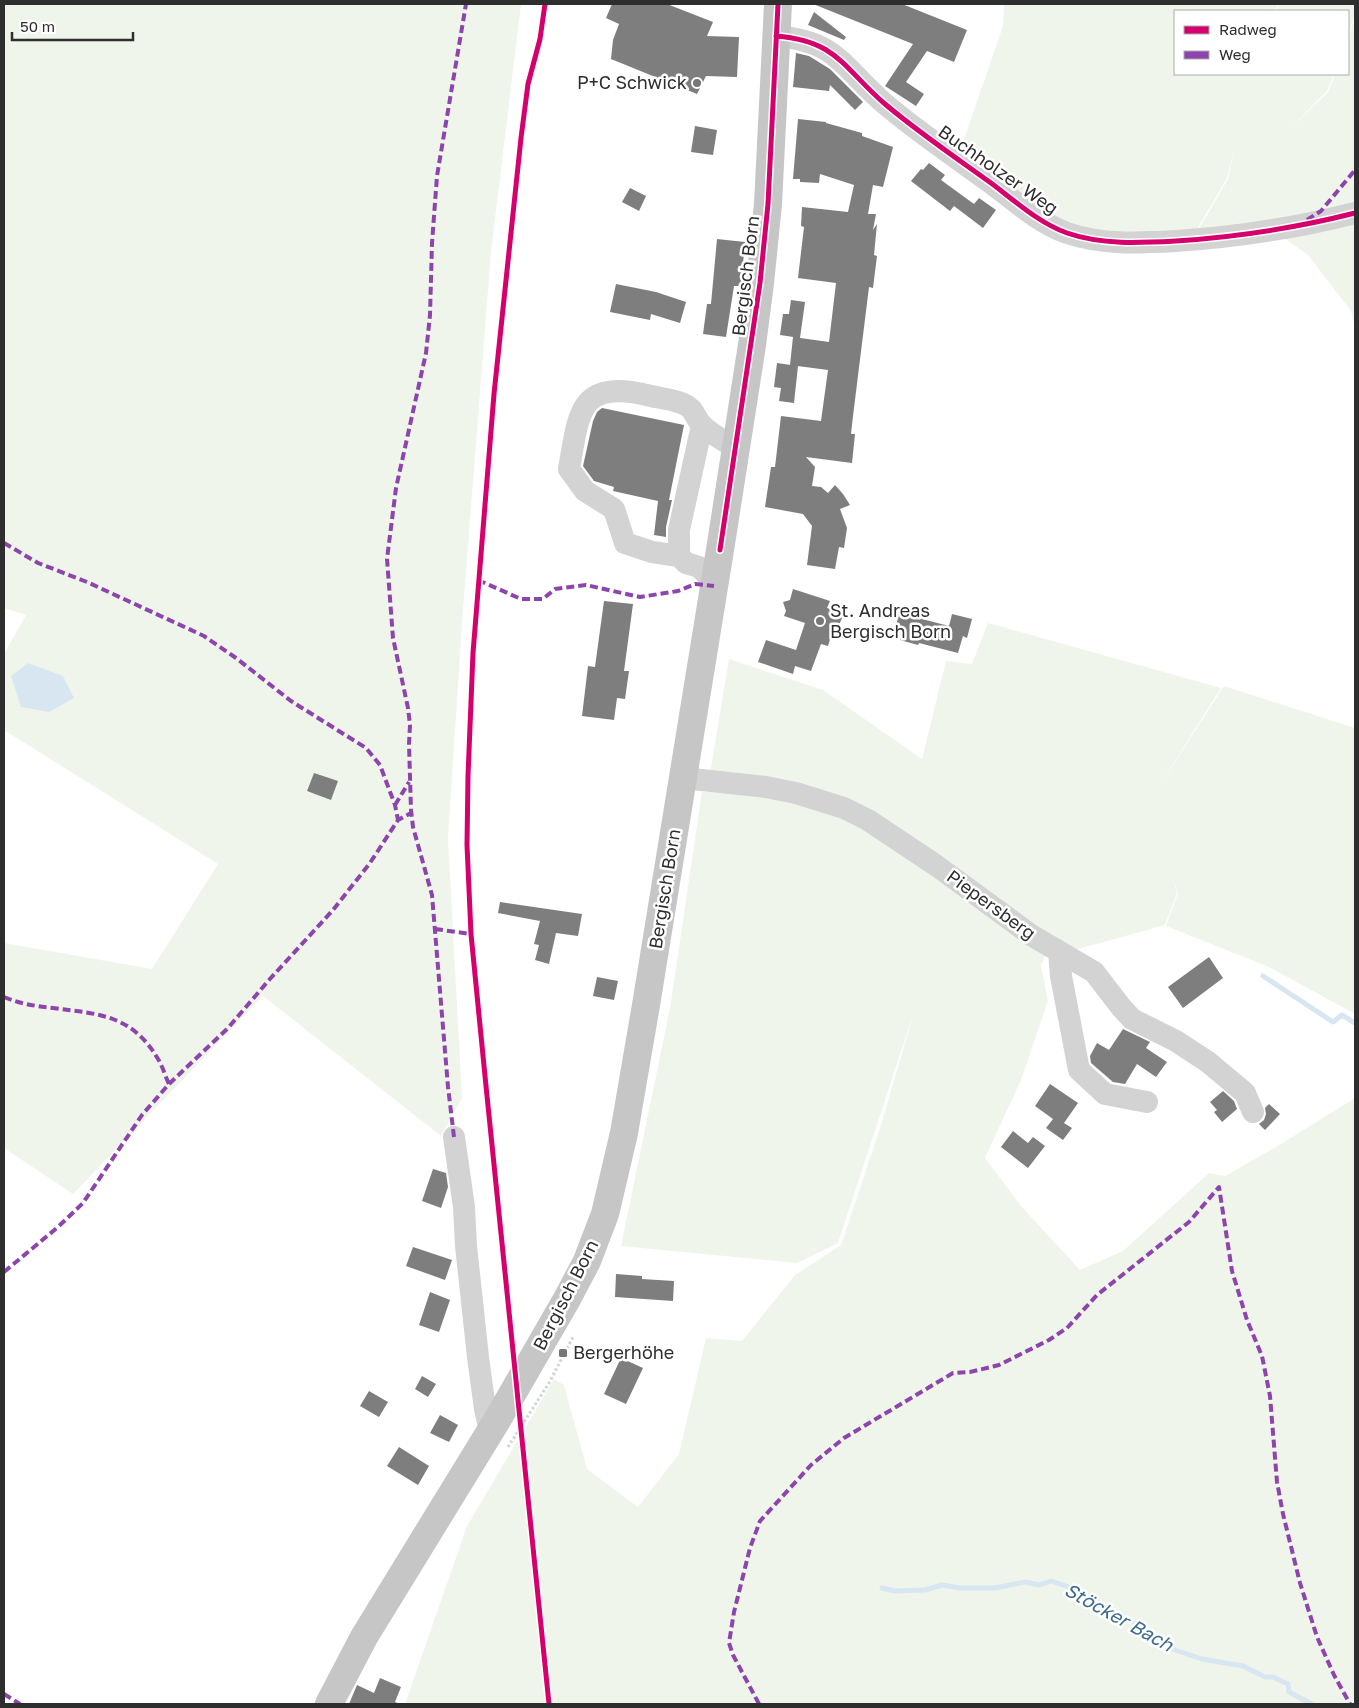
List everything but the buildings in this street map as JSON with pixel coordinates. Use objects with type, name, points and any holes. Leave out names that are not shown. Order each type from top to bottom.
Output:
[{"type":"main road","name":"Bergisch Born","points":[[329,1704],[378,1615],[496,1436],[536,1355],[578,1280],[597,1238],[604,1214],[619,1154],[631,1092],[715,583],[760,283],[778,4]]},
{"type":"street","name":"Buchholzer Weg","points":[[776,36],[796,38],[826,48],[844,63],[884,103],[930,139],[1044,222],[1079,237],[1122,242],[1196,240],[1298,226],[1355,213]]},
{"type":"street","points":[[715,583],[700,567],[686,564],[679,556],[652,552],[625,543],[614,509],[585,491],[569,469],[577,422],[581,412],[587,402],[594,396],[614,391],[647,395],[681,403],[690,408],[702,424],[736,448]]},
{"type":"street","points":[[679,556],[679,530],[702,424]]},
{"type":"street","name":"Piepersberg","points":[[683,778],[786,791],[817,798],[844,808],[868,820],[937,866],[1031,935],[1094,972],[1120,1008],[1132,1019],[1176,1041],[1208,1062],[1245,1093],[1253,1112]]},
{"type":"street","points":[[1059,952],[1061,976],[1079,1070],[1105,1094],[1147,1102]]},
{"type":"street","points":[[454,1137],[464,1207],[478,1357],[485,1409],[496,1436]]},
{"type":"path","points":[[496,1436],[517,1434],[549,1383],[573,1337]]},
{"type":"shaded area","points":[[4,4],[521,4],[491,252],[462,623],[448,838],[462,1098],[441,1136],[263,996],[73,1194],[4,1148],[4,943],[152,969],[218,864],[4,730],[4,654],[26,615],[4,608]]},
{"type":"shaded area","points":[[1004,4],[1279,4],[1276,10],[1174,10],[1174,75],[1334,75],[1327,91],[1290,129],[1328,92],[1335,75],[1349,75],[1349,35],[1355,17],[1355,209],[1197,232],[1228,179],[1234,150],[1227,178],[1196,231],[1138,234],[1109,233],[1082,228],[1049,214],[1018,194],[961,148],[1003,26]]},
{"type":"shaded area","points":[[1280,4],[1355,4],[1355,15],[1349,33],[1349,10],[1277,10]]},
{"type":"shaded area","points":[[1355,221],[1355,328],[1351,311],[1308,255],[1284,238]]},
{"type":"shaded area","points":[[988,623],[1221,688],[1154,794],[1224,686],[1355,728],[1355,1014],[1269,967],[1166,926],[1178,893],[1172,878],[1177,893],[1165,925],[1071,951],[872,816],[710,774],[729,659],[823,690],[922,759],[946,661],[972,664]]},
{"type":"shaded area","points":[[28,663],[63,676],[74,698],[49,712],[21,707],[11,676]]},
{"type":"shaded area","points":[[702,792],[766,793],[842,815],[1047,953],[1041,965],[1048,1001],[1021,1080],[985,1158],[1021,1206],[1080,1270],[1123,1251],[1209,1173],[1225,1176],[1355,1098],[1355,1704],[405,1704],[467,1526],[554,1379],[564,1385],[587,1469],[638,1507],[679,1454],[706,1338],[742,1341],[795,1275],[841,1245],[881,1125],[914,1012],[838,1243],[797,1263],[621,1246],[670,1008]]},
{"type":"waterway","points":[[1263,976],[1333,1022],[1342,1015],[1355,1023]]},
{"type":"waterway","name":"Stöcker Bach","points":[[882,1588],[895,1591],[925,1590],[942,1585],[960,1588],[995,1588],[1025,1582],[1039,1585],[1051,1581],[1069,1587],[1130,1620],[1151,1636],[1175,1650],[1202,1659],[1243,1666],[1265,1677],[1273,1677],[1288,1684],[1289,1692],[1312,1704]]},
{"type":"marked path","points":[[454,1137],[432,895],[413,827],[409,744],[410,725],[393,638],[387,559],[396,488],[426,353],[430,315],[432,243],[437,176],[466,4]]},
{"type":"marked path","points":[[1307,220],[1321,211],[1355,170]]},
{"type":"marked path","points":[[4,543],[38,563],[87,582],[204,636],[236,658],[291,701],[366,748],[380,765],[395,805],[398,820]]},
{"type":"marked path","points":[[478,580],[521,599],[543,599],[555,589],[586,585],[640,597],[678,591],[695,584],[714,586]]},
{"type":"marked path","points":[[395,805],[409,782]]},
{"type":"marked path","points":[[4,1272],[58,1227],[83,1203],[142,1115],[169,1084],[228,1028],[333,910],[370,863],[398,820],[411,813]]},
{"type":"marked path","points":[[435,929],[471,934]]},
{"type":"marked path","points":[[4,997],[28,1004],[100,1015],[126,1025],[148,1044],[160,1062],[169,1084]]},
{"type":"marked path","points":[[759,1704],[733,1655],[729,1643],[734,1612],[750,1548],[760,1521],[811,1465],[844,1438],[953,1373],[970,1372],[999,1365],[1049,1340],[1067,1328],[1097,1295],[1189,1222],[1219,1187],[1232,1271],[1247,1320],[1262,1356],[1270,1396],[1277,1482],[1300,1583],[1317,1637],[1334,1675],[1350,1704]]},
{"type":"marked path","points":[[4,1694],[20,1704]]},
{"type":"cycle path","points":[[545,4],[540,39],[528,84],[494,394],[473,653],[467,845],[471,934],[549,1704]]},
{"type":"cycle path","points":[[720,550],[760,283],[768,204],[778,4]]},
{"type":"cycle path","points":[[776,36],[797,39],[827,50],[838,58],[885,104],[937,144],[1047,224],[1080,237],[1134,243],[1176,241],[1266,231],[1355,213]]},
{"type":"place","name":"P+C Schwick","points":[[697,83]]},
{"type":"place","name":"St. Andreas Bergisch Born","points":[[820,621]]},
{"type":"place","name":"Bergerhöhe","points":[[563,1353]]}]
